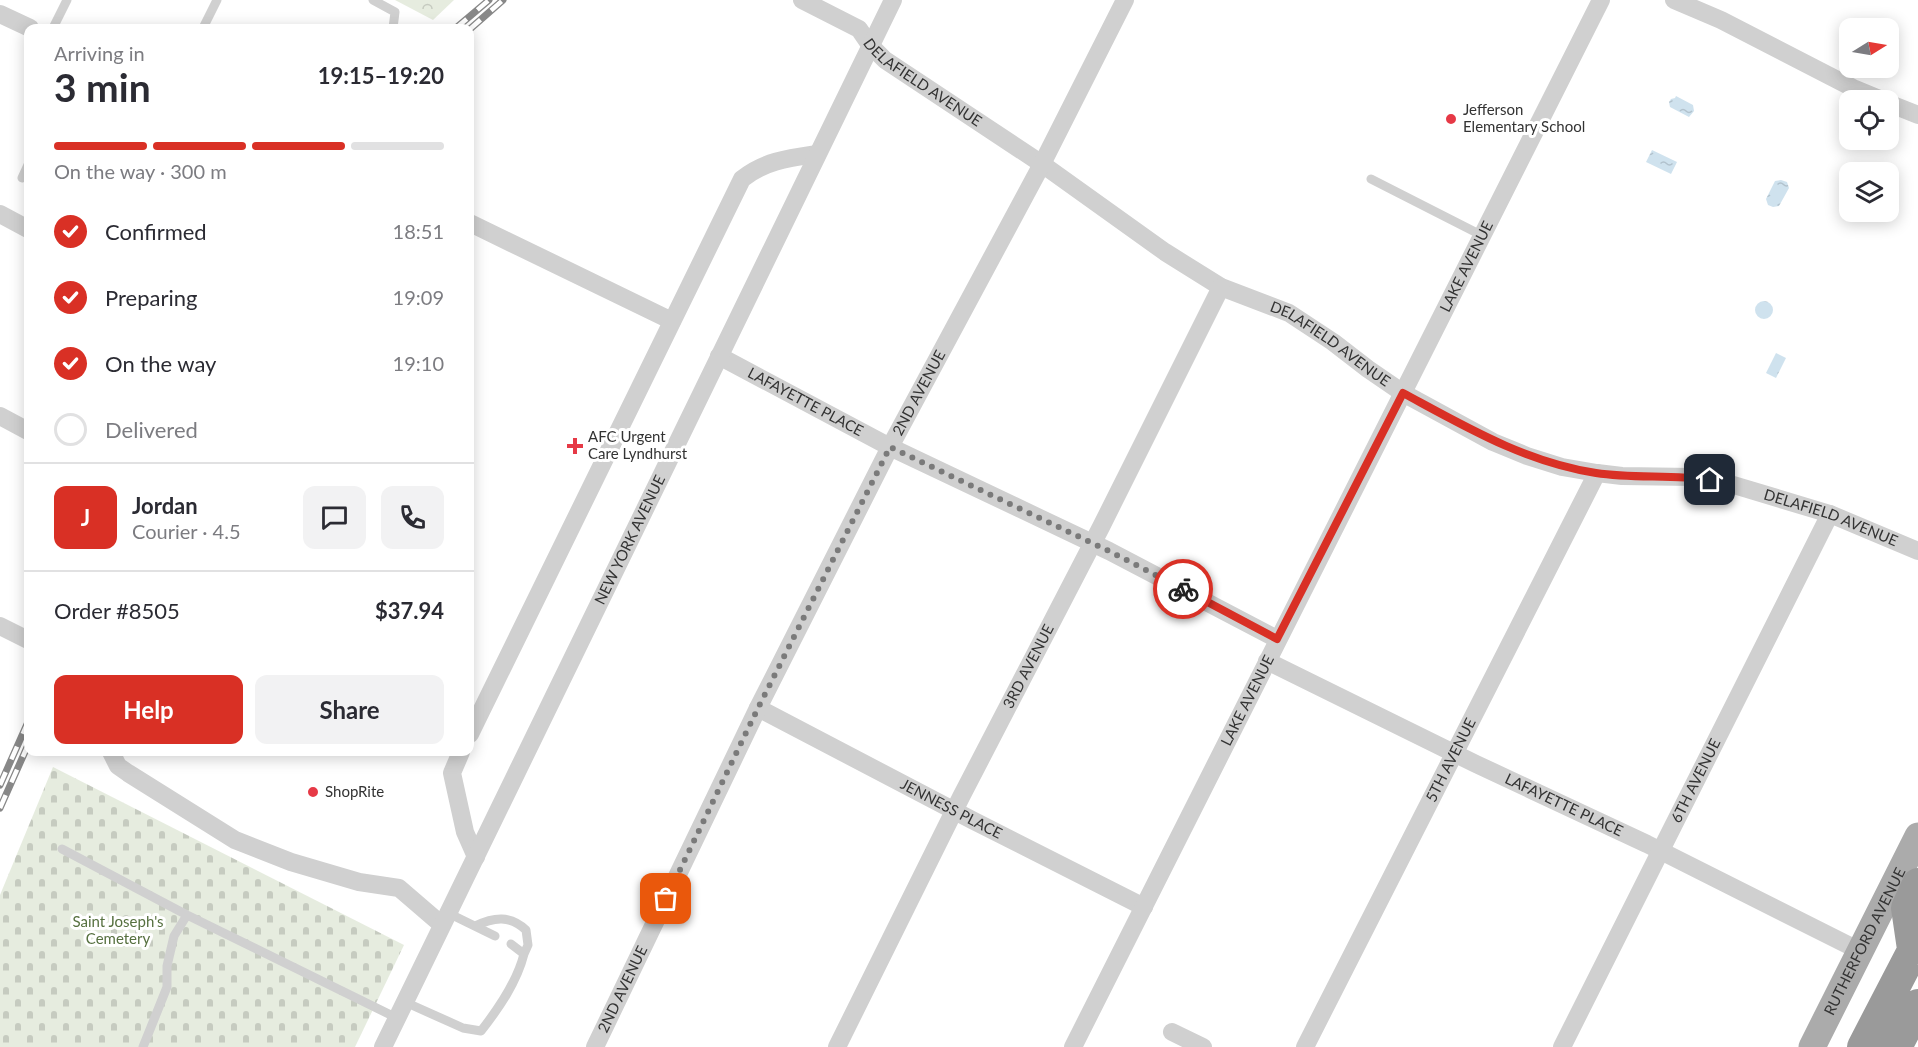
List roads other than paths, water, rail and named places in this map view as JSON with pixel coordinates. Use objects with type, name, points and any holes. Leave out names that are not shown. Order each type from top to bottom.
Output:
[{"type":"highway","points":[[1863,1047],[1916,945],[1907,908],[1918,884]]},
{"type":"highway","points":[[1896,1047],[1918,1005]]},
{"type":"main road","name":"RUTHERFORD AVENUE","points":[[1812,1047],[1918,836]]},
{"type":"street","name":"DELAFIELD AVENUE","points":[[802,0],[859,29],[870,45],[885,60],[1042,164],[1165,252],[1221,286],[1289,313],[1403,393],[1494,442],[1562,466],[1597,473],[1622,476],[1694,477],[1726,483],[1830,514],[1918,551]]},
{"type":"street","name":"NEW YORK AVENUE","points":[[382,1047],[893,0]]},
{"type":"street","name":"2ND AVENUE","points":[[595,1047],[758,708],[890,447],[1042,164],[1125,0]]},
{"type":"street","name":"LAKE AVENUE","points":[[1073,1047],[1601,0]]},
{"type":"street","points":[[1674,0],[1721,20],[1858,90]]},
{"type":"street","points":[[0,14],[24,25]]},
{"type":"street","points":[[1899,107],[1918,114]]},
{"type":"street","points":[[474,726],[742,179],[753,170],[775,160],[817,154]]},
{"type":"street","points":[[0,214],[24,227]]},
{"type":"street","points":[[474,225],[672,321]]},
{"type":"street","name":"3RD AVENUE","points":[[837,1047],[1221,286]]},
{"type":"street","name":"LAFAYETTE PLACE","points":[[719,356],[890,447],[1092,542],[1277,639]]},
{"type":"street","points":[[0,416],[24,429]]},
{"type":"street","name":"5TH AVENUE","points":[[1305,1047],[1597,473]]},
{"type":"street","name":"6TH AVENUE","points":[[1562,1047],[1830,514]]},
{"type":"street","points":[[0,626],[24,638]]},
{"type":"street","name":"LAFAYETTE PLACE","points":[[1267,661],[1661,851],[1860,951]]},
{"type":"street","name":"JENNESS PLACE","points":[[758,708],[1144,907]]},
{"type":"street","points":[[113,756],[118,766],[128,773],[235,840],[291,862],[359,882],[399,888],[445,919]]},
{"type":"street","points":[[459,756],[452,773],[465,832],[476,857]]},
{"type":"street","points":[[1172,1032],[1203,1047]]},
{"type":"lane","points":[[54,24],[67,0]]},
{"type":"lane","points":[[204,24],[217,0]]},
{"type":"lane","points":[[373,0],[395,12],[394,24]]},
{"type":"lane","points":[[22,178],[24,174]]},
{"type":"lane","points":[[1371,179],[1483,236]]},
{"type":"lane","points":[[62,849],[187,915],[401,1010],[463,1028],[482,1031],[501,1004],[528,945],[526,930],[518,922],[497,918],[475,926]]},
{"type":"lane","points":[[143,1047],[167,987],[167,966],[174,936],[187,915]]},
{"type":"lane","points":[[445,919],[475,926],[495,936]]},
{"type":"lane","points":[[511,944],[524,954]]},
{"type":"water","points":[[1676,96],[1693,105],[1694,111],[1689,117],[1670,107],[1669,102]]},
{"type":"water","points":[[1652,150],[1677,162],[1671,174],[1646,162]]},
{"type":"water","points":[[1775,181],[1787,182],[1789,188],[1779,206],[1768,205],[1766,199]]},
{"type":"water","points":[[1764,301],[1770,304],[1773,310],[1770,316],[1764,319],[1758,316],[1755,310],[1758,304]]},
{"type":"water","points":[[1776,353],[1786,358],[1776,378],[1766,373]]},
{"type":"railway","points":[[461,24],[489,0]]},
{"type":"railway","points":[[474,25],[503,0]]},
{"type":"railway","points":[[0,785],[24,731]]},
{"type":"railway","points":[[0,808],[24,754]]},
{"type":"place","name":"Jefferson Elementary School","points":[[1451,119]]},
{"type":"place","name":"AFC Urgent Care Lyndhurst","points":[[575,446]]},
{"type":"place","name":"ShopRite","points":[[313,792]]},
{"type":"park label","name":"Saint Joseph's Cemetery","points":[[118,930]]}]
